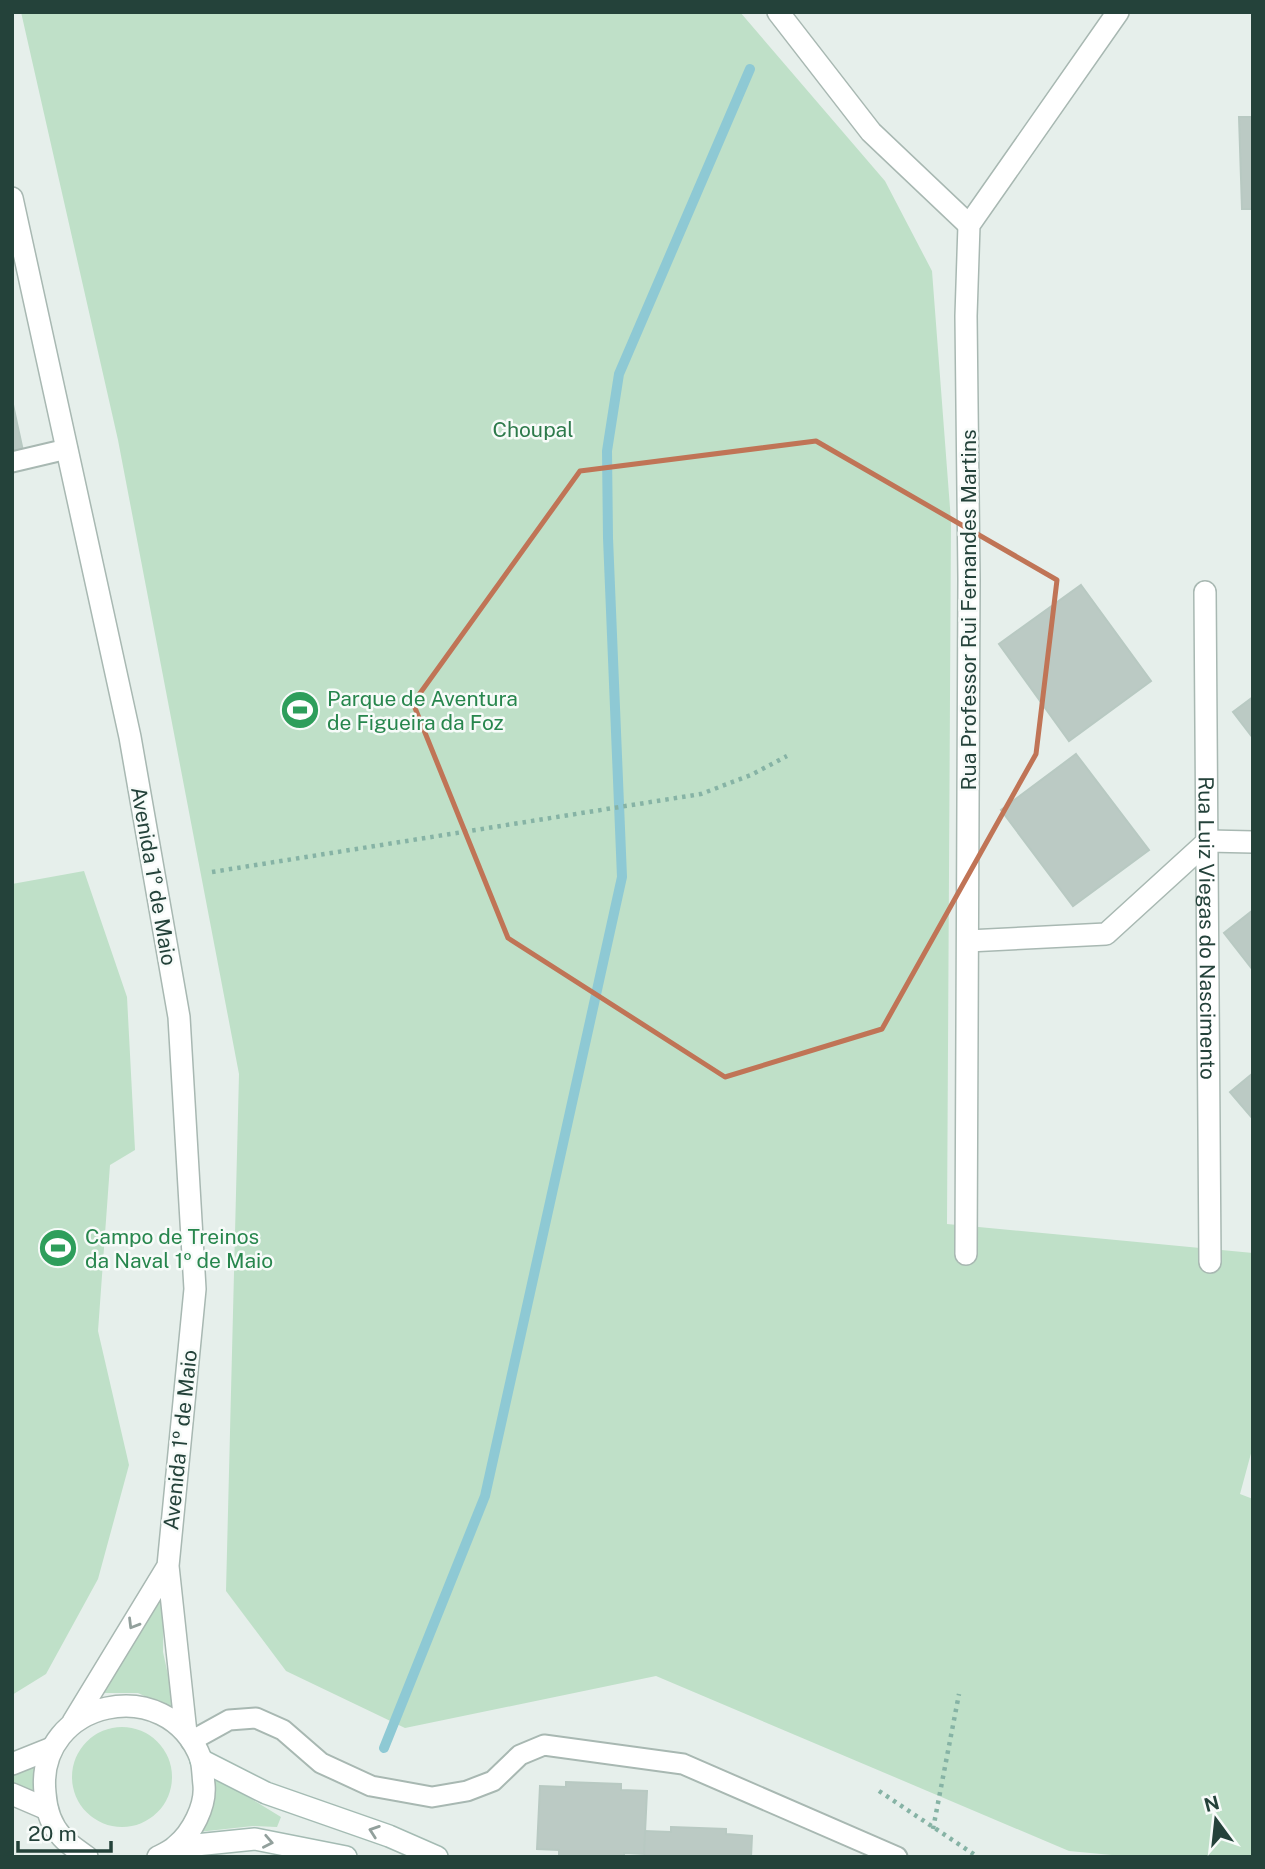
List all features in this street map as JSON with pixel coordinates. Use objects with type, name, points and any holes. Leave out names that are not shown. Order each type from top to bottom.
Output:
[{"type":"street","points":[[778,12],[872,132],[969,225],[1118,12]]},
{"type":"street","name":"Avenida 1º de Maio","points":[[12,198],[130,737],[179,1017],[195,1289],[168,1566]]},
{"type":"street","name":"Rua Professor Rui Fernandes Martins","points":[[966,1254],[969,579],[966,316],[969,225]]},
{"type":"street","name":"Rua Luiz Viegas do Nascimento","points":[[1205,592],[1210,1262]]},
{"type":"street","points":[[968,941],[1106,934],[1208,841],[1253,842]]},
{"type":"street","points":[[87,1857],[61,1847],[47,1809],[43,1778],[52,1748],[72,1723],[168,1566]]},
{"type":"street","points":[[168,1566],[188,1737]]},
{"type":"street","points":[[72,1723],[99,1708],[131,1704],[162,1713],[188,1737],[201,1760],[205,1792],[196,1822],[167,1852]]},
{"type":"street","points":[[12,1764],[52,1748]]},
{"type":"street","points":[[201,1760],[266,1793],[388,1836],[437,1857]]},
{"type":"street","points":[[12,1794],[47,1809]]},
{"type":"street","points":[[167,1852],[255,1839],[346,1857]]},
{"type":"lane","points":[[12,462],[67,449]]},
{"type":"lane","points":[[188,1737],[229,1720],[256,1718],[284,1730],[321,1763],[371,1786],[432,1797],[467,1791],[493,1781],[520,1755],[544,1745],[683,1764],[898,1857]]},
{"type":"path","points":[[212,872],[701,794],[751,775],[787,756]]},
{"type":"path","points":[[933,1829],[959,1694]]},
{"type":"path","points":[[879,1791],[978,1857]]},
{"type":"highlighted area","points":[[816,441],[1057,580],[1036,754],[882,1029],[725,1077],[508,938],[413,703],[580,471]]},
{"type":"green space","name":"Choupal","points":[[21,12],[740,12],[885,181],[932,271],[951,521],[947,1224],[1253,1253],[1253,1446],[1240,1494],[1253,1499],[1253,1857],[1133,1857],[1069,1851],[656,1676],[405,1728],[286,1671],[226,1591],[239,1074],[118,440]]},
{"type":"green space","name":"Campo de Treinos da Naval 1º de Maio","points":[[84,871],[127,997],[135,1150],[110,1165],[98,1331],[129,1465],[98,1579],[46,1674],[12,1695],[12,884]]},
{"type":"green space","points":[[164,1587],[163,1652],[176,1711],[138,1693],[101,1693],[116,1673]]},
{"type":"green space","points":[[122,1727],[141,1731],[157,1742],[168,1758],[172,1777],[168,1796],[157,1812],[141,1823],[122,1827],[103,1823],[87,1812],[76,1796],[72,1777],[76,1758],[87,1742],[103,1731]]},
{"type":"green space","points":[[40,1757],[36,1796],[12,1782],[12,1773]]},
{"type":"green space","points":[[212,1775],[281,1817],[277,1827],[253,1826],[198,1832]]},
{"type":"building","points":[[1239,117],[1253,117],[1253,209],[1242,209]]},
{"type":"building","points":[[12,400],[23,451],[12,453]]},
{"type":"building","points":[[1081,585],[1151,681],[1069,741],[999,644]]},
{"type":"building","points":[[1253,697],[1253,738],[1233,712]]},
{"type":"building","points":[[1076,754],[1149,850],[1073,906],[1001,810]]},
{"type":"building","points":[[1253,910],[1253,970],[1224,933]]},
{"type":"building","points":[[1253,1073],[1253,1119],[1230,1092]]},
{"type":"building","points":[[566,1782],[621,1784],[621,1790],[647,1791],[644,1854],[624,1853],[624,1857],[559,1857],[559,1850],[537,1849],[540,1786],[566,1787]]},
{"type":"building","points":[[671,1827],[726,1829],[726,1834],[752,1836],[751,1857],[644,1857],[645,1831],[671,1832]]},
{"type":"waterway","points":[[384,1748],[485,1496],[622,877],[607,451],[619,374],[750,69]]},
{"type":"place","name":"Parque de Aventura de Figueira da Foz","points":[[300,710]]},
{"type":"place","name":"Campo de Treinos da Naval 1º de Maio","points":[[58,1248]]}]
